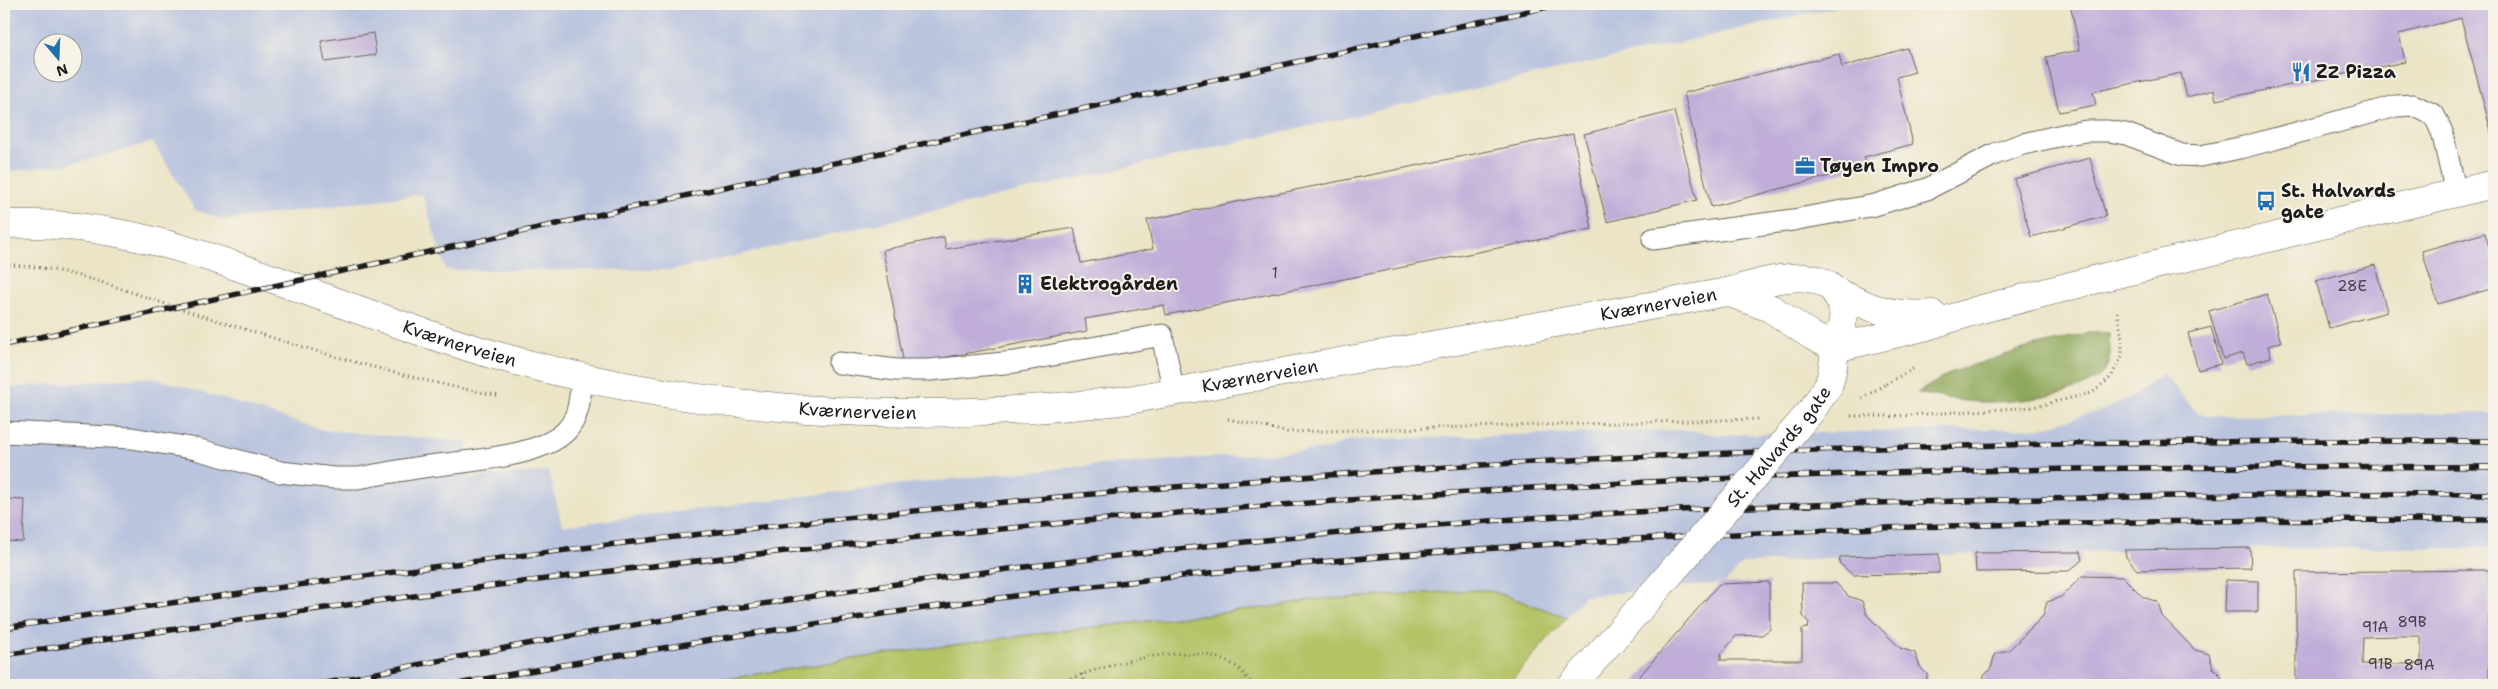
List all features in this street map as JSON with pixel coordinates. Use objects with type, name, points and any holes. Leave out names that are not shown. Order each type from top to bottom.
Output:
[{"type":"main road","points":[[1835,291],[1844,312],[1836,348],[1924,327],[1978,310],[2302,229],[2494,184]]},
{"type":"main road","name":"Kværnerveien","points":[[4,224],[88,227],[142,237],[212,257],[482,351],[582,377],[646,391],[750,406],[892,414],[960,414],[1070,407],[1174,393],[1727,292],[1787,276],[1814,279],[1870,309],[1892,313],[1917,315],[1978,310]]},
{"type":"main road","name":"Kværnerveien","points":[[1727,292],[1770,308],[1812,336],[1836,348]]},
{"type":"main road","name":"St. Halvards gate","points":[[1572,685],[1812,410],[1828,386],[1833,374],[1836,348]]},
{"type":"lane","points":[[1654,239],[1794,220],[1875,205],[1927,189],[1995,154],[2023,144],[2086,130],[2126,134],[2182,155],[2201,156],[2244,147],[2396,106],[2413,105],[2434,115],[2442,132],[2456,193]]},
{"type":"lane","points":[[840,363],[897,370],[930,370],[1014,362],[1162,335],[1174,393]]},
{"type":"lane","points":[[4,432],[132,438],[196,449],[280,472],[334,478],[358,478],[505,456],[549,443],[561,436],[573,422],[578,410],[582,377]]},
{"type":"path","points":[[4,265],[22,265],[70,273],[283,341],[443,386],[510,397]]},
{"type":"path","points":[[1848,416],[1896,416],[2033,407],[2092,393],[2111,377],[2122,356],[2122,339],[2116,303]]},
{"type":"path","points":[[1222,418],[1287,432],[1763,419]]},
{"type":"path","points":[[1052,685],[1082,674],[1153,655],[1190,655],[1216,659],[1237,668],[1254,685]]},
{"type":"path","points":[[1082,674],[1086,685]]},
{"type":"shaded area","points":[[4,4],[1849,4],[673,270],[446,270],[422,194],[225,220],[195,210],[153,142],[76,163],[4,172]]},
{"type":"shaded area","points":[[2163,373],[2196,412],[2210,416],[2494,413],[2494,548],[2250,548],[1840,557],[1743,564],[1725,583],[1584,596],[1567,617],[1488,590],[1309,600],[1272,607],[1051,632],[879,655],[688,685],[4,685],[4,388],[152,377],[323,430],[467,442],[470,478],[549,471],[562,526],[895,485],[1074,467],[1329,449],[1349,440],[1688,430],[1717,435],[2041,428],[2106,409],[2135,395]]},
{"type":"green space","points":[[2092,332],[2109,333],[2110,360],[2103,372],[2090,382],[2073,390],[2031,399],[1992,402],[1963,401],[1917,393],[1952,372],[2033,346]]},
{"type":"green space","points":[[1488,590],[1567,617],[1507,685],[688,685],[879,655],[1051,632],[1272,607],[1309,600]]},
{"type":"building","points":[[2070,4],[2494,4],[2494,142],[2461,18],[2399,34],[2405,62],[2216,100],[2214,90],[2187,97],[2181,73],[2093,92],[2096,105],[2059,112],[2046,57],[2080,50]]},
{"type":"building","points":[[373,33],[376,55],[325,62],[321,41]]},
{"type":"building","points":[[1907,48],[1915,72],[1897,77],[1913,144],[1864,157],[1867,166],[1711,207],[1684,93],[1839,54],[1842,67]]},
{"type":"building","points":[[1674,111],[1697,200],[1607,222],[1584,134]]},
{"type":"building","points":[[1573,134],[1592,229],[1166,315],[1164,305],[1085,319],[1087,331],[904,365],[883,250],[944,237],[946,249],[1074,228],[1081,263],[1153,249],[1147,220]]},
{"type":"building","points":[[2090,158],[2106,216],[2031,237],[2014,179]]},
{"type":"building","points":[[2485,233],[2494,265],[2494,288],[2438,304],[2422,251]]},
{"type":"building","points":[[2375,265],[2387,312],[2329,328],[2316,281]]},
{"type":"building","points":[[2267,294],[2281,342],[2268,346],[2271,357],[2247,364],[2243,353],[2223,359],[2209,311]]},
{"type":"building","points":[[2211,327],[2221,364],[2198,370],[2188,333]]},
{"type":"building","points":[[4,499],[25,500],[23,542],[4,541]]},
{"type":"building","points":[[2250,548],[2251,568],[2137,570],[2126,557],[2125,550]]},
{"type":"building","points":[[2080,552],[2082,560],[2069,571],[1976,572],[1975,553]]},
{"type":"building","points":[[1939,554],[1939,573],[1853,575],[1839,563],[1840,557]]},
{"type":"building","points":[[2489,570],[2489,685],[2296,685],[2296,572]],"holes":[[[2421,636],[2421,664],[2362,664],[2363,637]]]},
{"type":"building","points":[[2082,576],[2123,577],[2143,597],[2158,602],[2162,616],[2195,650],[2209,654],[2213,668],[2221,676],[2221,685],[1984,685],[1984,676],[1991,668],[1995,654],[2009,650],[2043,616],[2047,602],[2061,597]]},
{"type":"building","points":[[2226,580],[2258,581],[2258,612],[2225,612]]},
{"type":"building","points":[[1769,582],[1770,629],[1762,635],[1736,636],[1721,654],[1721,660],[1802,660],[1802,629],[1808,628],[1809,623],[1803,616],[1802,583],[1836,583],[1848,596],[1862,601],[1867,615],[1900,648],[1915,653],[1920,667],[1927,674],[1927,685],[1632,685],[1719,584]]},
{"type":"railway","points":[[4,345],[1561,4]]},
{"type":"railway","points":[[4,628],[380,574],[757,528],[1136,490],[1325,475],[1637,457],[1882,448],[2249,441],[2494,441]]},
{"type":"railway","points":[[4,655],[380,600],[757,554],[946,534],[1325,502],[1515,489],[1882,473],[2127,468],[2494,467]]},
{"type":"railway","points":[[317,685],[465,655],[763,604],[1063,562],[1213,545],[1364,531],[1571,515],[1797,505],[2164,496],[2494,494]]},
{"type":"railway","points":[[452,685],[655,649],[858,617],[1165,578],[1421,553],[1727,534],[1881,528],[2188,521],[2494,520]]},
{"type":"place","name":"ZZ Pizza","points":[[2301,72]]},
{"type":"place","name":"Tøyen Impro","points":[[1805,166]]},
{"type":"place","name":"St. Halvards gate","points":[[2266,201]]},
{"type":"place","name":"Elektrogården","points":[[1025,284]]}]
